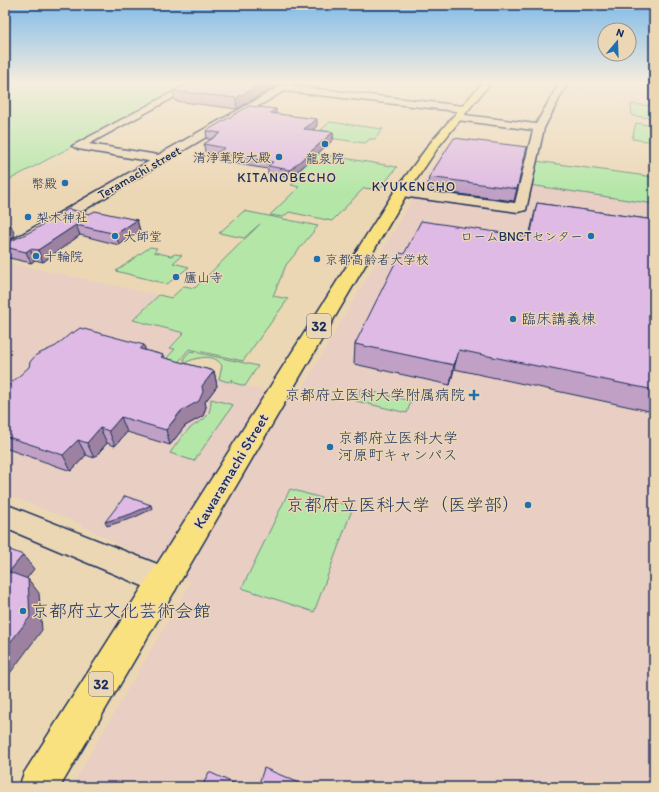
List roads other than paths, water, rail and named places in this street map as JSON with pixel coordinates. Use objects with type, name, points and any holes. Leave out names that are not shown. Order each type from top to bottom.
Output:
[{"type":"main road","name":"Kawaramachi Street","points":[[38,787],[401,192],[456,119]]},
{"type":"street","points":[[129,119],[78,146],[160,159]]},
{"type":"street","name":"Teramachi street","points":[[5,250],[229,119]]},
{"type":"street","points":[[491,119],[539,128]]},
{"type":"street","points":[[401,192],[518,208],[521,207],[539,128],[544,119]]},
{"type":"street","points":[[5,516],[164,581]]},
{"type":"place","name":"龍泉院","points":[[325,144]]},
{"type":"place","name":"清浄華院大殿","points":[[279,157]]},
{"type":"place","name":"幣殿","points":[[65,183]]},
{"type":"place","name":"梨木神社","points":[[28,217]]},
{"type":"place","name":"大師堂","points":[[115,236]]},
{"type":"place","name":"ロームBNCTセンター","points":[[591,236]]},
{"type":"place","name":"十輪院","points":[[36,256]]},
{"type":"place","name":"京都高齢者大学校","points":[[317,259]]},
{"type":"place","name":"廬山寺","points":[[176,277]]},
{"type":"place","name":"臨床講義棟","points":[[513,319]]},
{"type":"place","name":"京都府立医科大学附属病院","points":[[474,395]]},
{"type":"place","name":"京都府立医科大学 河原町キャンパス","points":[[330,447]]},
{"type":"place","name":"京都府立医科大学（医学部）","points":[[528,505]]},
{"type":"place","name":"京都府立文化芸術会館","points":[[23,611]]},
{"type":"district","name":"KITANOBECHO","points":[[287,177]]},
{"type":"district","name":"KYUKENCHO","points":[[414,186]]}]
